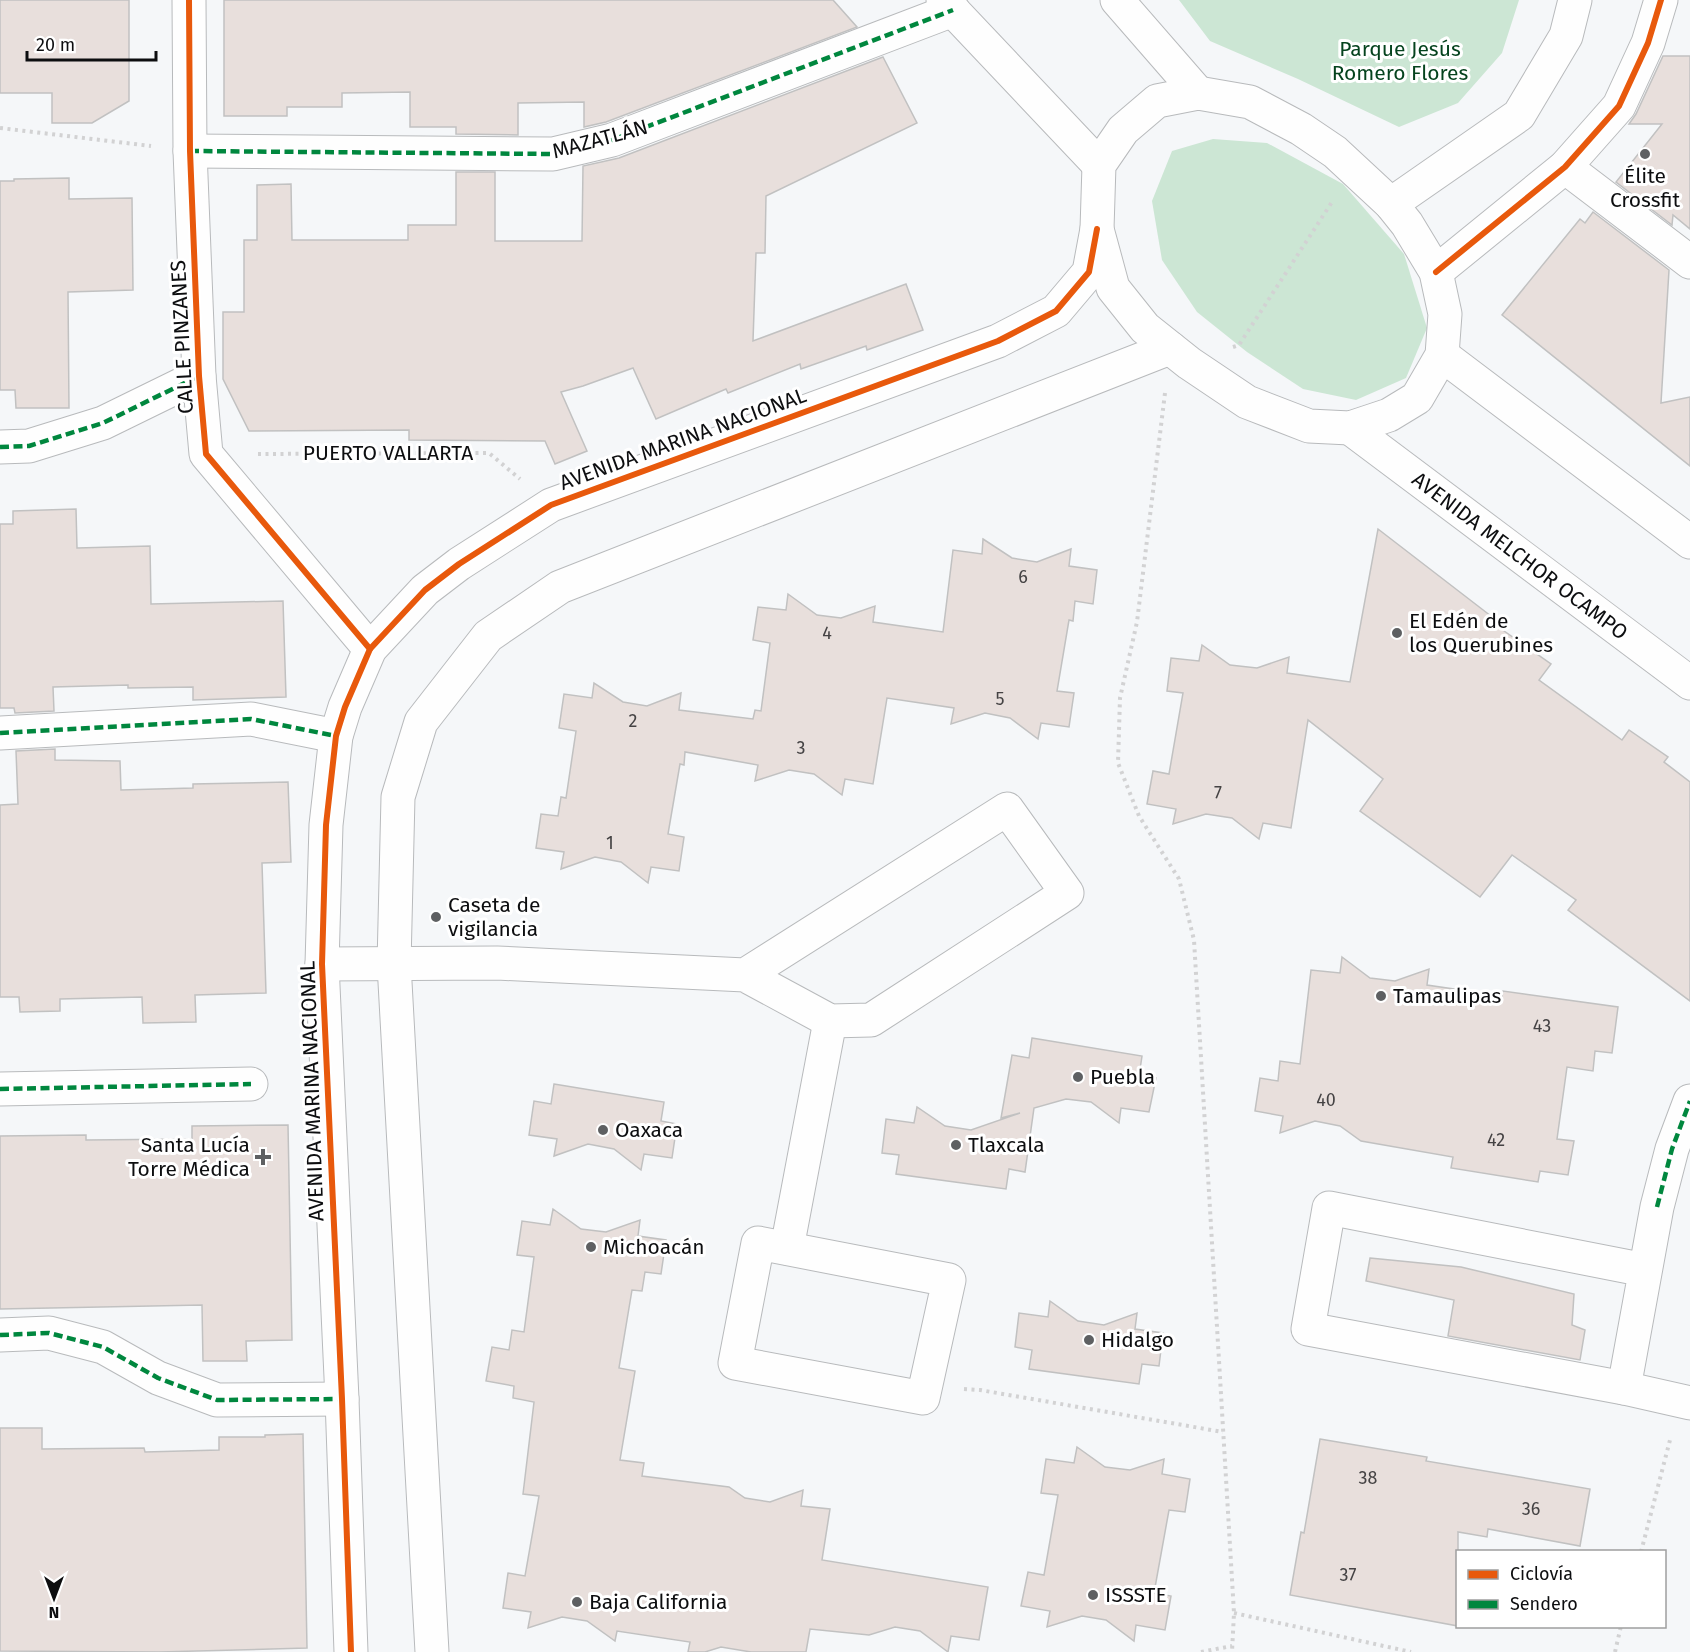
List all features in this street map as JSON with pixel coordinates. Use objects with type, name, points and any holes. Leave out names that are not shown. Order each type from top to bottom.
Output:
[{"type":"street","name":"CALLE PINZANES","points":[[189,0],[190,151],[199,376],[206,454]]},
{"type":"street","points":[[1117,0],[1198,93]]},
{"type":"street","points":[[1391,204],[1519,115],[1566,36],[1575,0]]},
{"type":"street","points":[[1436,272],[1565,167],[1619,106],[1648,43],[1662,0]]},
{"type":"street","name":"MAZATLÁN","points":[[190,151],[553,154],[612,140],[948,5]]},
{"type":"street","points":[[948,5],[1099,165]]},
{"type":"street","points":[[1198,93],[1250,102],[1301,129],[1335,152],[1391,204],[1407,225],[1436,272],[1445,314],[1442,355],[1417,398],[1389,415],[1350,429],[1309,426],[1247,402],[1179,355],[1145,328],[1113,288],[1097,230],[1099,165],[1123,130],[1157,101],[1198,93]]},
{"type":"street","points":[[1565,167],[1690,262]]},
{"type":"street","name":"AVENIDA MARINA NACIONAL","points":[[351,1652],[322,964],[326,825],[336,736],[345,707],[370,649],[425,590],[459,564],[551,505],[998,341],[1056,311],[1089,272],[1097,230]]},
{"type":"street","points":[[432,1652],[394,964],[398,797],[421,722],[488,636],[560,587],[1179,355]]},
{"type":"street","points":[[1442,355],[1690,542]]},
{"type":"street","points":[[0,447],[29,446],[103,423],[199,376]]},
{"type":"street","name":"AVENIDA MELCHOR OCAMPO","points":[[1350,429],[1690,683]]},
{"type":"street","points":[[206,454],[370,649]]},
{"type":"street","points":[[0,733],[251,719],[336,736]]},
{"type":"street","points":[[322,964],[496,963],[745,975],[830,1021],[871,1020],[1067,893],[1007,809],[745,975]]},
{"type":"street","points":[[787,1248],[830,1021]]},
{"type":"street","points":[[0,1089],[251,1083]]},
{"type":"street","points":[[1624,1388],[1657,1207],[1672,1149],[1690,1101]]},
{"type":"street","points":[[1646,1270],[1329,1208],[1308,1329],[1624,1388],[1684,1402]]},
{"type":"street","points":[[758,1243],[787,1248],[949,1280],[923,1398],[735,1363],[758,1243]]},
{"type":"street","points":[[0,1335],[49,1333],[103,1347],[158,1378],[217,1400],[342,1399]]},
{"type":"path","points":[[0,128],[190,151]]},
{"type":"path","points":[[1232,1652],[1234,1612],[1204,1139],[1194,940],[1179,879],[1139,816],[1118,763],[1120,698],[1137,622],[1179,355],[1239,345],[1343,184],[1335,152]]},
{"type":"path","points":[[926,1387],[980,1390],[1223,1432]]},
{"type":"path","points":[[1641,1550],[1672,1434],[1684,1402]]},
{"type":"path","points":[[1234,1612],[1411,1652]]},
{"type":"path","points":[[1615,1652],[1621,1628]]},
{"type":"path","points":[[1201,1652],[1232,1646]]},
{"type":"green space","name":"Parque Jesús Romero Flores","points":[[1179,0],[1519,0],[1502,53],[1458,103],[1399,127],[1298,79],[1210,41]]},
{"type":"green space","points":[[1213,139],[1267,143],[1343,184],[1404,254],[1427,328],[1406,378],[1356,400],[1303,389],[1247,352],[1197,312],[1162,260],[1152,201],[1172,151]]},
{"type":"building","points":[[0,0],[129,0],[129,101],[92,123],[52,123],[52,93],[0,93]]},
{"type":"building","points":[[224,0],[833,0],[857,27],[606,122],[584,127],[584,102],[518,103],[518,135],[456,134],[456,127],[410,127],[410,92],[342,93],[342,107],[287,107],[287,116],[224,116]]},
{"type":"building","points":[[1663,56],[1690,56],[1690,229],[1673,215],[1672,225],[1616,182],[1662,124],[1629,124]]},
{"type":"building","points":[[883,57],[917,123],[766,196],[765,253],[756,253],[753,341],[906,284],[923,330],[867,350],[866,346],[801,369],[800,364],[728,393],[726,389],[656,419],[633,368],[561,392],[587,451],[555,464],[545,441],[409,440],[409,430],[249,431],[223,379],[223,312],[244,312],[244,240],[257,240],[257,185],[291,184],[292,240],[408,240],[408,225],[456,225],[456,172],[495,172],[495,241],[582,241],[583,166],[619,158]]},
{"type":"building","points":[[69,178],[69,199],[132,198],[133,290],[68,292],[69,408],[16,408],[15,390],[0,390],[0,181]]},
{"type":"building","points":[[1593,212],[1669,270],[1661,403],[1690,397],[1690,466],[1502,315],[1580,219],[1585,223]]},
{"type":"building","points":[[76,509],[77,548],[150,546],[151,604],[283,601],[286,697],[193,700],[193,687],[128,688],[128,685],[53,687],[54,711],[15,713],[14,708],[0,708],[0,524],[13,524],[13,511]]},
{"type":"building","points":[[1378,529],[1500,623],[1497,626],[1551,664],[1539,680],[1622,740],[1629,730],[1668,757],[1664,762],[1690,782],[1690,1001],[1568,910],[1576,900],[1512,855],[1480,897],[1360,811],[1383,779],[1308,720],[1291,828],[1263,823],[1259,839],[1232,818],[1206,814],[1173,824],[1176,809],[1147,804],[1153,771],[1169,774],[1183,693],[1167,691],[1171,658],[1199,661],[1202,645],[1230,665],[1257,668],[1289,657],[1287,673],[1350,682]]},
{"type":"building","points":[[983,539],[1012,558],[1037,562],[1071,549],[1069,566],[1097,570],[1093,604],[1075,601],[1073,621],[1069,620],[1057,691],[1074,693],[1069,727],[1041,723],[1038,739],[1010,718],[985,713],[951,724],[954,708],[887,698],[873,784],[845,779],[842,795],[814,774],[789,770],[755,781],[758,765],[685,752],[684,765],[680,764],[668,834],[684,837],[679,871],[651,867],[648,883],[621,862],[595,857],[561,869],[564,852],[536,848],[541,814],[558,816],[561,797],[566,798],[576,731],[559,728],[564,694],[592,698],[594,683],[623,702],[647,706],[681,693],[679,710],[753,719],[755,710],[761,711],[770,643],[753,640],[758,607],[786,610],[788,594],[817,615],[841,618],[875,606],[873,622],[943,632],[953,550],[982,554]]},
{"type":"building","points":[[55,749],[55,760],[120,761],[121,790],[193,788],[193,784],[288,782],[291,862],[262,863],[266,993],[195,995],[196,1022],[143,1023],[142,997],[60,999],[60,1011],[20,1012],[19,997],[0,997],[0,805],[18,804],[16,751]]},
{"type":"building","points":[[1342,957],[1370,978],[1395,981],[1429,969],[1427,985],[1502,996],[1503,991],[1618,1007],[1612,1053],[1595,1051],[1593,1071],[1567,1067],[1557,1139],[1574,1141],[1568,1175],[1540,1171],[1538,1182],[1451,1168],[1453,1157],[1361,1141],[1340,1126],[1315,1121],[1280,1133],[1283,1116],[1255,1111],[1260,1078],[1278,1081],[1280,1061],[1300,1064],[1311,970],[1340,973]]},
{"type":"building","points":[[1032,1038],[1142,1056],[1139,1076],[1156,1078],[1149,1112],[1121,1108],[1119,1123],[1091,1102],[1066,1099],[1034,1108],[1025,1172],[1009,1169],[1006,1189],[896,1174],[899,1155],[882,1153],[886,1119],[914,1123],[917,1107],[945,1126],[971,1130],[1020,1113],[1001,1118],[1012,1055],[1029,1058]]},
{"type":"building","name":"Oaxaca","points":[[554,1084],[664,1102],[661,1121],[677,1124],[672,1158],[644,1154],[641,1170],[614,1149],[588,1144],[554,1156],[557,1139],[529,1135],[534,1101],[551,1104]]},
{"type":"building","points":[[288,1125],[292,1340],[246,1341],[247,1361],[203,1361],[202,1305],[0,1309],[0,1136],[86,1135],[86,1140],[192,1139],[192,1126]]},
{"type":"building","points":[[553,1209],[581,1229],[606,1232],[640,1220],[638,1236],[666,1240],[661,1274],[645,1272],[642,1291],[632,1290],[619,1368],[635,1371],[620,1460],[644,1463],[642,1476],[729,1487],[745,1498],[770,1502],[803,1490],[801,1506],[830,1509],[822,1560],[988,1587],[979,1640],[951,1636],[948,1652],[920,1631],[895,1627],[869,1635],[810,1629],[806,1652],[751,1652],[721,1647],[705,1652],[688,1652],[690,1642],[617,1631],[615,1641],[587,1621],[562,1617],[528,1628],[531,1612],[503,1608],[508,1573],[525,1576],[539,1496],[523,1494],[534,1402],[513,1398],[514,1386],[486,1381],[492,1347],[509,1350],[512,1330],[524,1332],[534,1257],[517,1255],[522,1221],[550,1225]]},
{"type":"building","points":[[1370,1258],[1461,1267],[1574,1294],[1572,1325],[1585,1330],[1580,1360],[1448,1336],[1454,1300],[1366,1281]]},
{"type":"building","name":"Hidalgo","points":[[1050,1301],[1078,1321],[1104,1325],[1137,1313],[1135,1329],[1163,1333],[1159,1366],[1142,1364],[1139,1384],[1029,1369],[1032,1350],[1015,1347],[1019,1313],[1048,1317]]},
{"type":"building","points":[[0,1428],[42,1428],[42,1449],[144,1448],[145,1452],[219,1450],[219,1437],[303,1434],[307,1648],[159,1652],[0,1651]]},
{"type":"building","points":[[1320,1439],[1427,1457],[1426,1461],[1590,1489],[1580,1546],[1488,1529],[1487,1537],[1458,1532],[1456,1626],[1290,1595],[1301,1532],[1304,1533]]},
{"type":"building","points":[[1077,1447],[1105,1467],[1130,1470],[1164,1459],[1162,1474],[1190,1479],[1185,1512],[1169,1510],[1154,1593],[1171,1596],[1165,1630],[1136,1625],[1134,1641],[1106,1620],[1082,1616],[1047,1627],[1050,1611],[1021,1606],[1028,1572],[1044,1575],[1058,1495],[1041,1493],[1046,1459],[1074,1463]]},
{"type":"marked path","points":[[190,151],[553,154],[612,140],[953,10]]},
{"type":"marked path","points":[[0,447],[29,446],[103,423],[199,376]]},
{"type":"marked path","points":[[0,733],[251,719],[336,736]]},
{"type":"marked path","points":[[0,1089],[251,1084]]},
{"type":"marked path","points":[[1657,1207],[1672,1149],[1690,1101]]},
{"type":"marked path","points":[[0,1335],[49,1333],[103,1347],[158,1378],[217,1400],[342,1399]]},
{"type":"cycle path","points":[[189,0],[190,151],[199,376],[206,454],[370,649]]},
{"type":"cycle path","points":[[1436,272],[1565,167],[1619,106],[1648,43],[1661,0]]},
{"type":"cycle path","points":[[351,1652],[322,964],[326,825],[336,736],[345,707],[370,649],[425,590],[459,564],[551,505],[998,341],[1056,311],[1089,272],[1097,229]]},
{"type":"place","name":"Élite Crossfit","points":[[1645,154]]},
{"type":"place","name":"El Edén de los Querubines","points":[[1397,633]]},
{"type":"place","name":"Caseta de vigilancia","points":[[436,917]]},
{"type":"place","name":"Tamaulipas","points":[[1381,996]]},
{"type":"place","name":"Puebla","points":[[1078,1077]]},
{"type":"place","name":"Oaxaca","points":[[603,1130]]},
{"type":"place","name":"Tlaxcala","points":[[956,1145]]},
{"type":"place","name":"Santa Lucía Torre Médica","points":[[263,1157]]},
{"type":"place","name":"Michoacán","points":[[591,1247]]},
{"type":"place","name":"Hidalgo","points":[[1089,1340]]},
{"type":"place","name":"ISSSTE","points":[[1093,1595]]},
{"type":"place","name":"Baja California","points":[[577,1602]]}]
